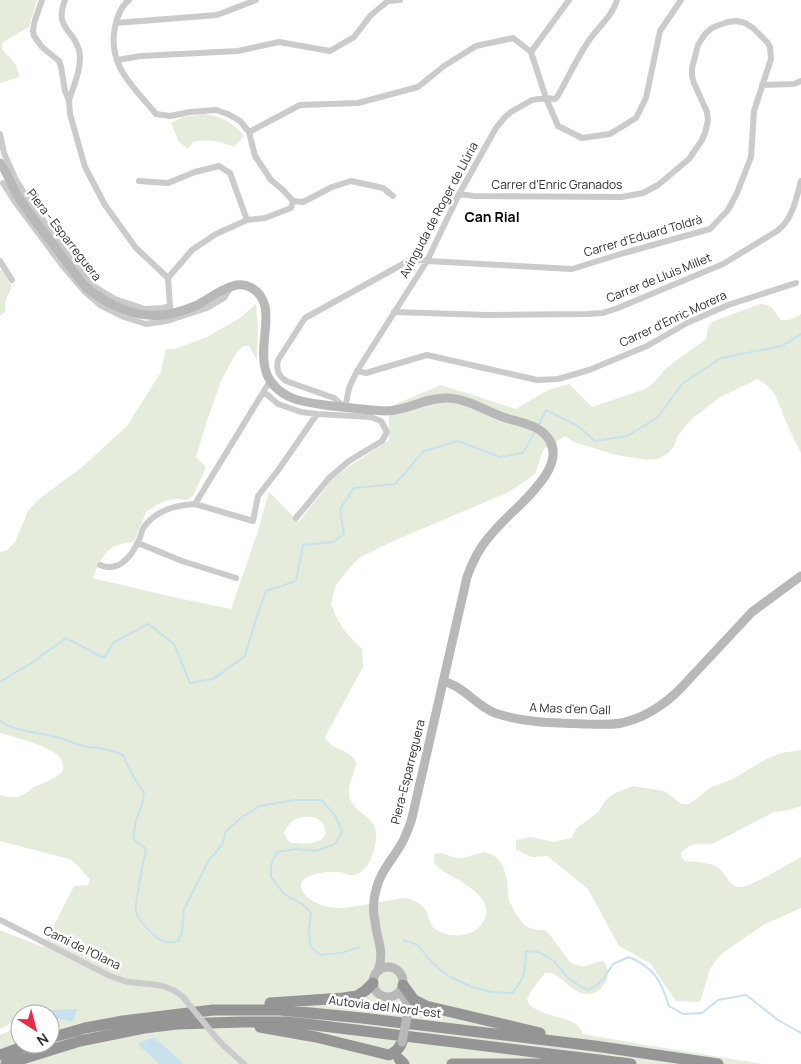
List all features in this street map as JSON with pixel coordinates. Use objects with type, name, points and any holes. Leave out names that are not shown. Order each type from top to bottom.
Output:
[{"type":"highway","points":[[213,1010],[238,1006],[357,996],[373,983]]},
{"type":"highway","points":[[401,988],[414,1000],[426,1006],[595,1046]]},
{"type":"highway","name":"Autovia del Nord-est","points":[[60,1035],[104,1024],[213,1010],[280,1010],[595,1046],[718,1064]]},
{"type":"highway","points":[[242,1022],[316,1037],[398,1057]]},
{"type":"highway","points":[[6,1064],[80,1041],[131,1031],[177,1024],[242,1022],[300,1023],[631,1064]]},
{"type":"highway","points":[[452,1064],[577,1064],[617,1062]]},
{"type":"main road","name":"Piera - Esparreguera","points":[[0,163],[4,182],[16,194],[81,281],[91,291],[116,306],[134,313],[158,316],[172,310],[196,305],[231,287]]},
{"type":"main road","points":[[231,287],[248,286],[259,295],[264,303],[266,316],[264,365],[270,381],[277,389],[297,400],[345,408],[391,411],[436,398],[458,399],[537,428],[551,444],[550,468],[543,480],[488,538],[469,570],[443,681]]},
{"type":"main road","name":"A Mas d'en Gall","points":[[443,681],[459,688],[475,701],[494,712],[518,720],[603,724],[627,722],[658,709],[670,699],[752,612],[801,576]]},
{"type":"main road","name":"Piera-Esparreguera","points":[[373,983],[381,961],[382,952],[374,920],[376,889],[381,876],[404,840],[412,818],[443,681]]},
{"type":"main road","name":"Piera-Esparreguera","points":[[382,952],[393,968],[402,976],[401,988],[408,1007],[398,1057]]},
{"type":"main road","points":[[378,971],[383,968],[393,968]]},
{"type":"main road","points":[[373,983],[377,992],[386,997],[395,995],[401,988]]},
{"type":"street","points":[[0,134],[2,156],[28,201],[95,287],[115,299],[145,309],[163,308],[172,310],[168,278],[136,248],[105,205],[85,167],[70,114],[62,67],[59,61],[34,36],[35,20],[42,0]]},
{"type":"street","points":[[65,0],[61,18],[77,43],[80,55],[76,79],[69,100]]},
{"type":"street","points":[[129,0],[124,4],[116,23],[114,38],[118,66],[156,114],[170,116],[216,110],[240,121],[250,132],[256,156],[263,168],[271,180],[293,201],[303,202],[332,187],[351,181],[384,188],[393,196]]},
{"type":"street","points":[[116,23],[217,15],[256,0]]},
{"type":"street","points":[[117,60],[142,56],[238,51],[279,42],[330,51],[354,37],[371,15],[388,0],[400,0]]},
{"type":"street","points":[[531,52],[569,0]]},
{"type":"street","name":"Avinguda de Roger de Llúria","points":[[345,408],[349,388],[357,371],[427,261],[459,194],[500,122],[517,108],[532,100],[547,101],[557,97],[586,44],[611,14],[617,0]]},
{"type":"street","points":[[250,132],[300,106],[358,102],[418,87],[444,66],[476,46],[512,38],[531,52],[547,101],[558,126],[582,138],[610,134],[636,118],[646,98],[660,31],[681,0]]},
{"type":"street","name":"Carrer d'Enric Granados","points":[[459,194],[474,196],[622,197],[643,193],[658,185],[689,160],[705,134],[708,120],[707,112],[694,82],[692,68],[698,45],[705,34],[712,28],[728,22],[745,23],[767,42],[770,48],[771,59],[762,85]]},
{"type":"street","points":[[762,85],[794,84],[801,81]]},
{"type":"street","name":"Carrer d'Eduard Toldrà","points":[[345,408],[334,398],[286,382],[280,377],[277,368],[278,360],[305,318],[412,259],[572,269],[710,229],[728,210],[737,193],[751,156],[754,111],[762,85]]},
{"type":"street","points":[[139,182],[168,183],[195,172],[219,166],[230,173],[247,220]]},
{"type":"street","name":"Carrer de Lluis Millet","points":[[394,312],[487,315],[603,313],[723,264],[777,231],[790,217],[801,181]]},
{"type":"street","points":[[4,182],[14,202],[85,292],[100,305],[124,317],[146,324],[168,322],[207,308],[224,298],[231,287]]},
{"type":"street","points":[[168,278],[192,250],[216,234],[247,220],[265,218],[291,208],[293,201]]},
{"type":"street","points":[[0,261],[12,280]]},
{"type":"street","name":"Carrer d'Enric Morera","points":[[357,371],[366,373],[427,355],[537,380],[558,379],[589,370],[647,346],[687,323],[728,304],[796,283]]},
{"type":"street","points":[[195,504],[270,381]]},
{"type":"street","points":[[264,392],[278,404],[301,412],[371,417],[381,422],[387,432],[382,441],[349,461],[330,476],[296,518]]},
{"type":"street","points":[[100,565],[105,567],[116,566],[126,561],[138,543],[142,528],[156,515],[168,508],[195,504],[253,521],[258,496],[317,414]]},
{"type":"street","points":[[138,543],[236,578]]},
{"type":"street","name":"Camí de l'Olana","points":[[0,920],[110,976],[127,982],[166,986],[183,997],[224,1046],[244,1064]]},
{"type":"green space","points":[[0,0],[37,0],[29,27],[3,42],[2,46],[15,64],[20,77],[0,83]]},
{"type":"green space","points":[[205,114],[227,121],[244,136],[234,147],[219,142],[204,141],[193,142],[188,149],[178,141],[171,123],[183,117]]},
{"type":"green space","points":[[0,270],[3,270],[12,287],[5,302],[5,312],[0,316]]},
{"type":"green space","points":[[256,304],[258,329],[257,360],[249,346],[243,346],[236,353],[221,381],[196,457],[206,467],[193,496],[187,500],[165,501],[146,512],[134,541],[118,545],[109,550],[102,558],[93,578],[231,609],[257,534],[269,492],[299,522],[334,477],[389,440],[389,407],[441,385],[516,409],[548,390],[569,384],[592,407],[645,389],[668,367],[706,339],[708,327],[714,321],[760,304],[768,305],[781,320],[792,319],[801,314],[801,453],[773,392],[757,379],[719,398],[693,418],[678,435],[674,446],[667,454],[658,459],[647,460],[616,455],[574,442],[565,436],[543,450],[535,474],[509,492],[391,542],[359,558],[346,572],[335,587],[331,604],[338,621],[362,649],[363,667],[325,737],[333,746],[353,757],[356,762],[349,786],[349,795],[352,803],[372,822],[376,837],[372,857],[366,867],[359,873],[355,875],[340,872],[316,874],[305,879],[301,887],[311,900],[338,908],[403,898],[411,899],[423,907],[435,929],[446,934],[465,935],[480,926],[485,919],[486,906],[474,890],[436,865],[434,854],[441,853],[456,858],[463,858],[484,852],[491,854],[503,866],[507,880],[509,901],[524,925],[538,930],[546,930],[570,962],[575,965],[584,966],[603,961],[607,967],[608,972],[604,985],[601,989],[589,994],[576,990],[555,974],[545,973],[527,999],[534,1008],[576,1024],[583,1034],[763,1064],[184,1064],[154,1038],[137,1044],[159,1064],[0,1064],[0,1035],[10,1030],[10,1054],[60,1054],[60,1019],[72,1022],[60,1015],[60,1004],[10,1004],[10,1024],[0,1029],[0,930],[43,947],[74,886],[88,885],[90,879],[69,859],[0,841],[0,795],[21,796],[36,786],[51,780],[61,773],[63,767],[61,759],[50,750],[0,733],[0,552],[7,550],[15,542],[28,511],[35,503],[81,468],[127,426],[161,372],[166,349],[175,349],[207,337],[240,318]],"holes":[[[304,817],[315,817],[323,824],[326,831],[322,839],[305,844],[291,843],[286,838],[284,832],[293,821]]]},
{"type":"green space","points":[[801,750],[801,806],[774,812],[714,843],[693,844],[681,853],[685,861],[707,863],[716,866],[729,882],[738,887],[751,884],[801,857],[801,908],[763,925],[720,955],[710,969],[700,1002],[676,1001],[650,963],[619,946],[588,889],[547,856],[532,857],[516,850],[516,840],[531,837],[554,842],[571,838],[577,828],[598,812],[606,800],[615,793],[633,786],[664,791],[682,804],[688,804],[711,787],[733,779],[766,759],[781,753]]},
{"type":"water","points":[[77,1009],[72,1022],[60,1019],[60,1010]]},
{"type":"water","points":[[154,1037],[184,1064],[159,1064],[137,1044]]},
{"type":"waterway","points":[[538,426],[546,410],[578,426],[595,441],[627,436],[657,418],[683,383],[721,358],[782,346],[801,334]]},
{"type":"waterway","points":[[0,682],[33,662],[66,638],[104,658],[113,643],[148,624],[174,644],[190,683],[213,679],[245,656],[266,591],[296,581],[303,545],[333,542],[344,534],[340,509],[354,488],[395,484],[424,451],[458,441],[500,457],[523,453],[536,430]]},
{"type":"waterway","points":[[0,721],[20,730],[59,738],[83,746],[109,750],[124,756],[132,775],[144,792],[133,839],[146,849],[136,912],[148,929],[164,942],[178,941],[182,932],[184,909],[209,860],[222,845],[226,831],[242,817],[260,806],[295,800],[321,800],[335,815],[342,832],[335,844],[316,851],[297,849],[277,852],[271,865],[271,877],[284,894],[302,904],[311,913],[309,928],[310,946],[320,955],[341,953],[360,947]]},
{"type":"waterway","points":[[403,940],[418,945],[431,962],[448,976],[472,987],[491,992],[512,993],[524,974],[526,951],[539,952],[554,961],[569,979],[587,990],[596,986],[613,964],[629,957],[651,970],[663,989],[669,1006],[683,1014],[702,1013],[718,1000],[746,995],[778,1020],[801,1033]]},
{"type":"district","name":"Can Rial","points":[[492,217]]}]
